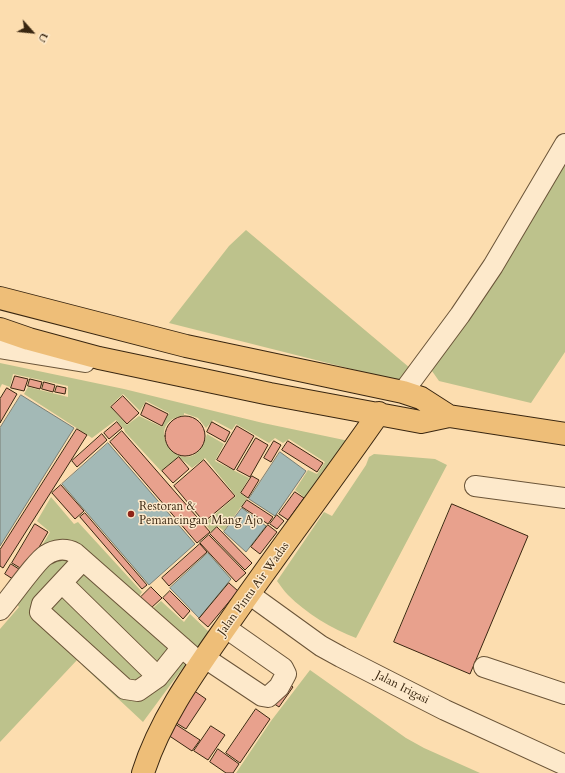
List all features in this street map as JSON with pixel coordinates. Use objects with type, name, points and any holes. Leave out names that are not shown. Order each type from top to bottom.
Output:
[{"type":"main road","points":[[0,298],[186,346],[403,392],[421,398],[449,416]]},
{"type":"main road","points":[[0,329],[29,339],[142,368],[270,394],[380,413],[421,422],[449,416],[563,431]]},
{"type":"main road","name":"Jalan Pintu Air Wadas","points":[[143,773],[152,747],[171,709],[249,594],[380,413]]},
{"type":"street","points":[[403,392],[460,315],[493,266],[565,144]]},
{"type":"street","points":[[0,287],[76,318]]},
{"type":"street","points":[[0,348],[71,361],[142,368]]},
{"type":"street","points":[[475,486],[565,498]]},
{"type":"street","points":[[0,610],[45,555],[57,550],[69,550],[83,560],[182,647],[262,696],[268,697],[279,687],[286,674],[283,668],[226,628]]},
{"type":"street","points":[[83,560],[42,604],[40,612],[125,689],[138,691],[158,677],[182,647]]},
{"type":"street","points":[[62,583],[158,677]]},
{"type":"street","name":"Jalan Irigasi","points":[[249,594],[321,646],[341,657],[445,710],[565,765]]},
{"type":"street","points":[[484,667],[565,694]]},
{"type":"green space","points":[[565,160],[565,352],[531,403],[439,381],[432,371],[435,362]]},
{"type":"green space","points":[[246,230],[410,368],[399,381],[169,323],[229,246]]},
{"type":"green space","points":[[0,363],[124,389],[263,423],[349,441],[309,501],[295,490],[308,470],[317,474],[325,462],[289,439],[283,443],[275,438],[269,443],[236,424],[232,430],[213,420],[206,428],[198,418],[184,413],[184,415],[170,421],[164,430],[165,440],[171,450],[180,456],[190,456],[200,450],[207,434],[224,444],[215,461],[249,478],[240,493],[247,498],[224,531],[218,526],[211,532],[205,523],[236,496],[205,458],[192,468],[179,457],[161,471],[116,420],[92,438],[24,394],[28,387],[68,397],[68,386],[13,374],[10,387],[2,384],[0,388]],"holes":[[[123,394],[140,411],[146,401],[169,413],[162,427],[139,416],[127,425],[110,406]]]},
{"type":"green space","points":[[374,454],[435,459],[447,465],[356,638],[329,625],[311,614],[295,602],[277,581],[324,512],[332,516],[366,465],[369,457]]},
{"type":"green space","points":[[51,497],[74,524],[78,522],[142,592],[138,598],[151,610],[161,601],[184,622],[190,614],[209,632],[194,652],[72,548],[40,549],[50,532],[37,521]]},
{"type":"green space","points":[[50,556],[78,560],[36,605],[132,696],[182,655],[185,665],[143,722],[83,666],[78,659],[0,742],[0,629],[19,607],[13,599]]},
{"type":"green space","points":[[83,565],[177,646],[158,672],[67,583]]},
{"type":"green space","points":[[63,587],[153,676],[138,688],[46,604]]},
{"type":"green space","points":[[310,670],[406,738],[424,748],[480,773],[236,773],[271,721]]},
{"type":"water","points":[[21,395],[74,428],[0,546],[0,428]]},
{"type":"water","points":[[108,443],[195,544],[149,585],[62,484]]},
{"type":"water","points":[[280,452],[306,471],[275,516],[249,499]]},
{"type":"water","points":[[242,508],[266,526],[246,552],[224,532]]},
{"type":"water","points":[[208,553],[231,579],[199,618],[170,588]]},
{"type":"building","points":[[15,376],[28,379],[24,391],[11,388]]},
{"type":"building","points":[[30,379],[42,382],[40,389],[28,386]]},
{"type":"building","points":[[44,382],[55,385],[53,392],[42,389]]},
{"type":"building","points":[[57,386],[66,388],[65,394],[55,392]]},
{"type":"building","points":[[7,388],[17,394],[0,423],[0,399]]},
{"type":"building","points":[[123,396],[139,413],[127,424],[111,407]]},
{"type":"building","points":[[146,403],[168,414],[162,426],[141,415]]},
{"type":"building","points":[[185,416],[199,422],[205,436],[199,450],[185,456],[171,450],[165,436],[171,422]]},
{"type":"building","points":[[117,422],[122,428],[109,439],[104,433]]},
{"type":"building","points":[[212,422],[230,432],[225,442],[207,432]]},
{"type":"building","points":[[237,426],[254,436],[234,470],[217,460]]},
{"type":"building","points":[[77,429],[87,435],[3,568],[0,566],[0,550]]},
{"type":"building","points":[[122,431],[210,532],[197,543],[110,442]]},
{"type":"building","points":[[102,434],[107,440],[77,467],[72,461]]},
{"type":"building","points":[[256,438],[268,445],[250,477],[237,470]]},
{"type":"building","points":[[274,441],[281,445],[271,462],[264,458]]},
{"type":"building","points":[[288,441],[323,463],[317,472],[282,450]]},
{"type":"building","points":[[179,457],[189,469],[173,483],[162,471]]},
{"type":"building","points":[[204,460],[235,496],[204,522],[174,486]]},
{"type":"building","points":[[252,476],[259,480],[248,498],[241,493]]},
{"type":"building","points":[[61,485],[84,511],[75,519],[52,493]]},
{"type":"building","points":[[295,492],[304,498],[288,520],[279,514]]},
{"type":"building","points":[[247,500],[273,517],[268,524],[242,507]]},
{"type":"building","points":[[452,504],[528,536],[470,674],[394,642]]},
{"type":"building","points":[[85,513],[147,585],[142,589],[80,517]]},
{"type":"building","points":[[277,515],[284,521],[277,529],[270,524]]},
{"type":"building","points":[[35,524],[48,532],[25,571],[12,563]]},
{"type":"building","points":[[268,525],[277,532],[260,554],[251,547]]},
{"type":"building","points":[[217,527],[252,563],[245,570],[210,534]]},
{"type":"building","points":[[209,535],[246,573],[236,582],[200,543]]},
{"type":"building","points":[[200,544],[207,552],[169,586],[162,578]]},
{"type":"building","points":[[11,564],[22,571],[16,581],[5,574]]},
{"type":"building","points":[[229,583],[238,591],[208,627],[199,619]]},
{"type":"building","points":[[151,587],[162,598],[151,608],[141,597]]},
{"type":"building","points":[[170,591],[190,611],[183,619],[163,598]]},
{"type":"building","points":[[285,681],[293,687],[279,707],[270,701]]},
{"type":"building","points":[[193,690],[206,699],[186,729],[173,721]]},
{"type":"building","points":[[256,709],[270,719],[240,763],[226,753]]},
{"type":"building","points":[[172,722],[200,740],[192,751],[165,733]]},
{"type":"building","points":[[211,726],[225,735],[208,760],[194,751]]},
{"type":"building","points":[[218,749],[239,764],[233,773],[226,773],[210,762]]},
{"type":"place","name":"Restoran & Pemancingan Mang Ajo","points":[[131,514]]}]
